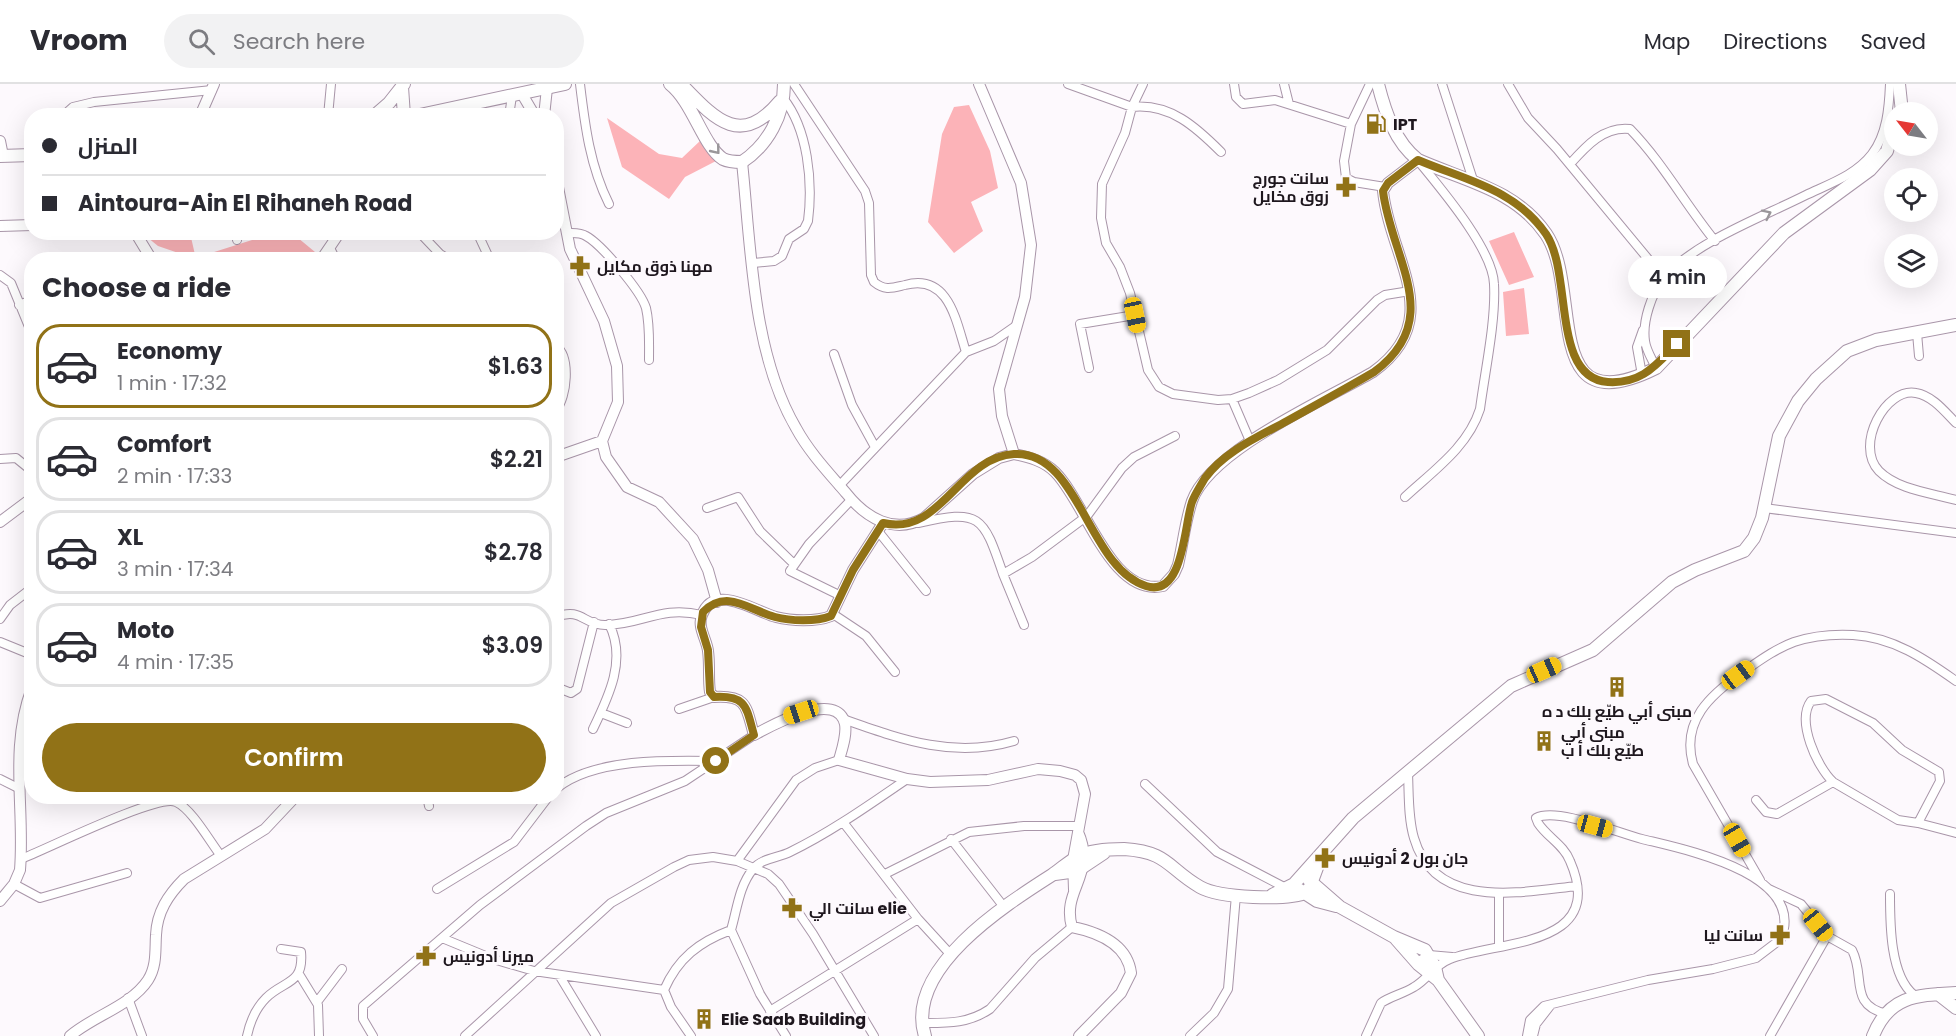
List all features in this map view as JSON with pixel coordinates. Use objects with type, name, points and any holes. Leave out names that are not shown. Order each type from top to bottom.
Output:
[{"type":"main road","points":[[454,108],[565,84]]},
{"type":"main road","points":[[674,84],[711,115],[726,122],[754,124],[768,116],[783,98]]},
{"type":"main road","points":[[674,84],[717,153],[731,162],[742,162],[759,147],[775,123],[783,98],[784,84]]},
{"type":"main road","points":[[1378,84],[1389,121],[1405,148],[1418,160],[1473,180],[1506,196],[1526,211],[1546,234],[1560,265],[1575,362],[1588,376],[1597,380],[1619,382],[1656,363],[1780,240],[1864,184],[1887,156]]},
{"type":"main road","points":[[1894,84],[1895,102]]},
{"type":"main road","points":[[1899,84],[1901,102]]},
{"type":"main road","points":[[382,108],[403,86]]},
{"type":"main road","points":[[403,86],[404,108]]},
{"type":"main road","points":[[699,123],[711,115]]},
{"type":"main road","points":[[754,124],[761,133],[759,147]]},
{"type":"main road","points":[[1,156],[24,155]]},
{"type":"main road","points":[[925,1036],[921,1023],[923,1001],[951,955],[970,933],[1053,874],[1108,851],[1124,849],[1155,855],[1167,861],[1198,886],[1214,892],[1236,895],[1272,895],[1300,885],[1319,856],[1353,818],[1511,686],[1593,650],[1672,582],[1695,570],[1744,551],[1754,538],[1764,508],[1779,436],[1798,401],[1816,379],[1847,351],[1876,340],[1956,325]]},
{"type":"main road","points":[[1272,895],[1300,885],[1394,937],[1417,946],[1429,955],[1434,973],[1478,1036]]},
{"type":"main road","points":[[1394,937],[1417,962],[1434,973]]},
{"type":"main road","points":[[1874,1036],[1887,1014],[1898,1003],[1914,995],[1956,993]]},
{"type":"main road","points":[[1937,994],[1949,1000],[1956,1008]]},
{"type":"street","points":[[329,108],[331,84]]},
{"type":"street","points":[[580,84],[583,119],[593,164],[609,204]]},
{"type":"street","points":[[794,84],[865,191],[869,203],[871,275],[874,282],[885,289],[920,283],[936,288],[950,302],[966,352]]},
{"type":"street","points":[[979,84],[1010,156],[1026,206],[1031,245],[1030,273],[1002,378],[999,401],[1014,454]]},
{"type":"street","points":[[1068,84],[1132,107],[1149,106],[1174,114],[1200,131],[1221,152]]},
{"type":"street","points":[[1143,84],[1132,107],[1125,132],[1104,177],[1101,206],[1106,243],[1120,267],[1135,315],[1148,370],[1159,387],[1186,396],[1232,399],[1278,380],[1327,350],[1377,300],[1410,291]]},
{"type":"street","points":[[1234,84],[1236,97],[1243,105],[1270,100],[1351,124]]},
{"type":"street","points":[[1284,84],[1289,104]]},
{"type":"street","points":[[1370,84],[1351,124],[1344,161],[1346,178],[1354,182],[1385,187]]},
{"type":"street","points":[[1442,84],[1473,180]]},
{"type":"street","points":[[1508,84],[1523,112],[1570,164],[1663,277]]},
{"type":"street","points":[[1656,363],[1645,343],[1646,324],[1649,306],[1663,277],[1687,256],[1715,240],[1840,179],[1863,164],[1872,154],[1884,132],[1890,84]]},
{"type":"street","points":[[72,108],[94,102],[213,87]]},
{"type":"street","points":[[204,108],[213,87]]},
{"type":"street","points":[[544,108],[547,88]]},
{"type":"street","points":[[512,108],[517,95],[528,108]]},
{"type":"street","points":[[753,263],[774,261],[782,256],[789,239],[804,229],[808,221],[807,162],[794,115],[783,98]]},
{"type":"street","points":[[1570,164],[1584,147],[1604,133],[1619,128],[1630,129],[1678,188],[1696,217],[1715,240]]},
{"type":"street","points":[[0,141],[1,156]]},
{"type":"street","points":[[913,524],[924,518],[979,469],[999,458],[1014,454],[1032,457],[1055,472],[1087,516],[1098,539],[1120,572],[1144,586],[1163,586],[1174,574],[1178,565],[1192,500],[1206,477],[1225,458],[1250,441],[1341,391],[1388,362],[1402,346],[1409,329],[1410,291],[1384,197],[1385,187],[1418,160],[1456,208],[1481,249],[1494,283],[1480,409],[1474,425],[1461,444],[1405,497]]},
{"type":"street","points":[[742,162],[753,263],[765,343],[783,402],[809,449],[851,500],[881,527],[926,591]]},
{"type":"street","points":[[564,218],[577,266],[611,339],[617,366],[618,402],[602,441],[611,467],[623,484],[658,502],[693,539],[708,570],[717,602]]},
{"type":"street","points":[[0,226],[24,225]]},
{"type":"street","points":[[567,233],[588,237],[620,270],[643,301],[648,325],[649,360]]},
{"type":"street","points":[[327,252],[335,240]]},
{"type":"street","points":[[427,240],[438,252]]},
{"type":"street","points":[[330,248],[332,252]]},
{"type":"street","points":[[0,275],[11,283],[24,315]]},
{"type":"street","points":[[20,305],[24,303]]},
{"type":"street","points":[[1089,368],[1080,324],[1135,315]]},
{"type":"street","points":[[839,486],[966,352],[994,341],[1018,324]]},
{"type":"street","points":[[1640,371],[1636,348],[1646,324]]},
{"type":"street","points":[[1917,333],[1919,356]]},
{"type":"street","points":[[834,354],[852,405],[875,447]]},
{"type":"street","points":[[564,370],[564,390]]},
{"type":"street","points":[[1956,423],[1929,398],[1910,392],[1886,408],[1878,418],[1869,441],[1874,464],[1892,480],[1956,500]]},
{"type":"street","points":[[1232,399],[1250,441]]},
{"type":"street","points":[[1003,574],[1032,557],[1087,516],[1128,462],[1142,451],[1175,436]]},
{"type":"street","points":[[564,453],[602,441]]},
{"type":"street","points":[[0,459],[16,458],[24,464]]},
{"type":"street","points":[[707,508],[738,497],[760,531],[794,564]]},
{"type":"street","points":[[841,596],[790,572],[794,564],[851,500]]},
{"type":"street","points":[[0,522],[24,504]]},
{"type":"street","points":[[1764,508],[1956,533]]},
{"type":"street","points":[[881,527],[913,524],[954,516],[970,517],[984,530],[1024,625]]},
{"type":"street","points":[[714,697],[708,683],[708,654],[701,627],[702,615],[717,602],[733,600],[780,618],[817,619],[833,614],[853,570],[881,527]]},
{"type":"street","points":[[0,619],[10,605],[24,594]]},
{"type":"street","points":[[564,615],[574,612],[594,622],[609,624],[672,610],[702,615]]},
{"type":"street","points":[[833,614],[866,636],[895,672]]},
{"type":"street","points":[[564,690],[571,693],[577,689],[594,622]]},
{"type":"street","points":[[593,729],[613,681],[617,654],[615,636],[609,624]]},
{"type":"street","points":[[1761,882],[1693,764],[1689,750],[1689,737],[1695,719],[1705,703],[1748,668],[1786,645],[1835,635],[1871,637],[1886,641],[1922,658],[1956,681]]},
{"type":"street","points":[[0,642],[24,652]]},
{"type":"street","points":[[679,709],[714,697],[737,698],[744,704],[754,735]]},
{"type":"street","points":[[1918,823],[1940,781],[1940,772],[1902,750],[1873,723],[1826,699],[1818,698],[1811,701],[1807,709],[1810,743],[1820,767],[1833,782],[1898,820],[1956,833]]},
{"type":"street","points":[[373,1036],[363,1019],[363,1006],[504,887],[595,820],[685,781],[754,735],[788,717],[809,711],[834,712],[843,719],[928,746],[965,749],[1014,741]]},
{"type":"street","points":[[0,901],[14,884],[20,870],[18,788],[24,713]]},
{"type":"street","points":[[601,713],[627,723]]},
{"type":"street","points":[[838,760],[845,734],[843,719]]},
{"type":"street","points":[[564,783],[625,764],[663,760],[716,761]]},
{"type":"street","points":[[737,861],[796,780],[815,768],[838,760],[907,779],[971,782],[1032,770],[1060,771],[1075,775],[1083,785],[1084,798],[1078,829],[1079,863],[1070,920],[1072,927]]},
{"type":"street","points":[[1408,774],[1414,837],[1430,868],[1461,888],[1478,893],[1577,886]]},
{"type":"street","points":[[0,778],[18,788]]},
{"type":"street","points":[[786,1036],[770,1011],[731,930],[739,899],[753,869],[762,862],[797,848],[843,822],[907,779]]},
{"type":"street","points":[[1756,800],[1766,812],[1777,814],[1833,782]]},
{"type":"street","points":[[1145,784],[1217,852],[1300,885]]},
{"type":"street","points":[[21,859],[155,804]]},
{"type":"street","points":[[178,804],[182,806],[221,856]]},
{"type":"street","points":[[70,1036],[143,986],[152,972],[158,923],[166,900],[184,879],[265,828],[288,804]]},
{"type":"street","points":[[437,889],[514,842],[543,804]]},
{"type":"street","points":[[1417,962],[1429,955],[1456,957],[1547,936],[1565,924],[1577,903],[1577,886],[1568,855],[1542,829],[1536,818],[1547,815],[1580,821],[1700,853],[1734,866],[1761,882],[1768,889],[1782,914],[1783,932],[1771,948],[1756,958],[1552,1003],[1537,1011],[1530,1020],[1527,1036]]},
{"type":"street","points":[[843,822],[918,919],[951,955]]},
{"type":"street","points":[[885,874],[969,832],[1007,827],[1078,829]]},
{"type":"street","points":[[951,839],[1004,907]]},
{"type":"street","points":[[465,1036],[605,908],[674,867],[703,857],[737,861],[768,874],[779,884],[835,970],[874,1036]]},
{"type":"street","points":[[14,884],[40,898],[127,873]]},
{"type":"street","points":[[1768,889],[1801,904],[1827,936],[1852,950],[1864,1002],[1875,1011],[1887,1014]]},
{"type":"street","points":[[1499,893],[1499,946]]},
{"type":"street","points":[[1890,894],[1897,971],[1903,985],[1914,995]]},
{"type":"street","points":[[1190,1036],[1214,1013],[1228,989],[1236,895]]},
{"type":"street","points":[[770,1011],[918,919]]},
{"type":"street","points":[[921,1023],[957,1022],[981,1015],[990,1009],[1043,950],[1072,927]]},
{"type":"street","points":[[1072,927],[1109,939],[1131,970],[1121,993],[1079,1036]]},
{"type":"street","points":[[664,990],[688,952],[703,941],[731,930]]},
{"type":"street","points":[[1770,1036],[1827,936]]},
{"type":"street","points":[[442,938],[493,959],[534,971],[664,990]]},
{"type":"street","points":[[281,949],[301,952],[299,974],[318,1002],[320,1036]]},
{"type":"street","points":[[1366,1036],[1381,1003],[1389,997],[1411,989],[1456,957]]},
{"type":"street","points":[[318,1002],[342,969]]},
{"type":"street","points":[[247,1036],[251,1020],[266,998],[299,974]]},
{"type":"street","points":[[559,975],[596,1036]]},
{"type":"street","points":[[664,990],[671,1007],[691,1036]]},
{"type":"street","points":[[128,998],[142,1036]]},
{"type":"street","points":[[1533,1036],[1536,1024],[1552,1003]]},
{"type":"shaded area","points":[[969,105],[990,151],[998,188],[971,202],[983,231],[954,253],[928,222],[942,134],[954,107]]},
{"type":"shaded area","points":[[607,118],[659,154],[682,158],[701,140],[716,161],[685,177],[669,199],[622,167]]},
{"type":"shaded area","points":[[1514,232],[1534,277],[1509,285],[1489,241]]},
{"type":"shaded area","points":[[151,240],[192,240],[194,252],[176,252],[158,246]]},
{"type":"shaded area","points":[[252,240],[300,240],[315,252],[214,252]]},
{"type":"shaded area","points":[[1524,288],[1529,334],[1506,336],[1503,292]]},
{"type":"place","name":"IPT","points":[[1376,124]]},
{"type":"place","name":"سانت جورج زوق مخايل","points":[[1346,187]]},
{"type":"place","name":"مهنا ذوق مكايل","points":[[580,266]]},
{"type":"place","name":"مبنى أبي طيّع بلك د ه","points":[[1617,687]]},
{"type":"place","name":"مبنى أبي طيّع بلك أ ب","points":[[1544,741]]},
{"type":"place","name":"جان بول 2 أدونيس","points":[[1325,858]]},
{"type":"place","name":"سانت الي elie","points":[[792,908]]},
{"type":"place","name":"سانت ليا","points":[[1780,935]]},
{"type":"place","name":"ميرنا أدونيس","points":[[426,956]]},
{"type":"place","name":"Elie Saab Building","points":[[704,1019]]},
{"type":"route","points":[[716,761],[754,735],[744,704],[737,698],[714,697],[710,692],[708,650],[701,627],[703,612],[717,602],[733,600],[780,618],[817,619],[831,616],[836,610],[853,570],[883,523],[913,524],[924,518],[973,474],[999,458],[1014,454],[1032,457],[1055,472],[1081,506],[1108,556],[1120,572],[1136,583],[1150,587],[1157,588],[1168,582],[1178,565],[1192,500],[1206,477],[1225,458],[1250,441],[1374,372],[1388,362],[1402,346],[1409,329],[1410,291],[1383,191],[1388,183],[1418,160],[1486,185],[1506,196],[1526,211],[1546,234],[1560,265],[1571,352],[1575,362],[1588,376],[1607,382],[1631,380],[1656,368],[1677,344]]}]
